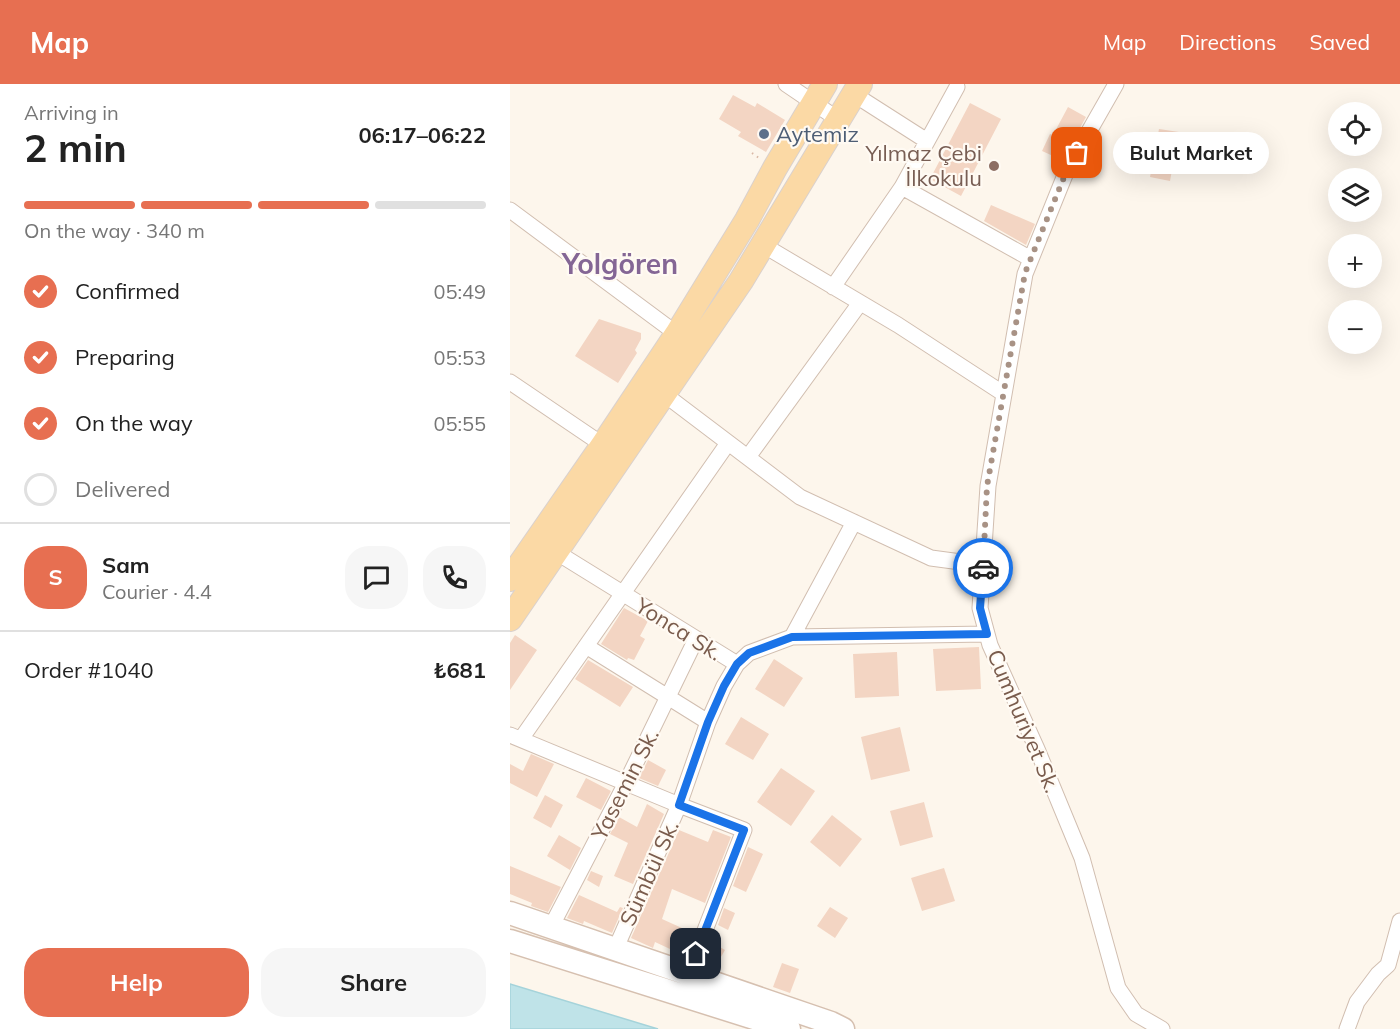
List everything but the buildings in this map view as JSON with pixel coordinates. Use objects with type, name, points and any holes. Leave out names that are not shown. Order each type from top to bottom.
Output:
[{"type":"main road","points":[[510,619],[741,281],[858,89]]},
{"type":"main road","points":[[510,579],[603,446],[677,334],[747,219],[819,93]]},
{"type":"street","points":[[786,84],[819,93],[839,120]]},
{"type":"street","name":"Cumhuriyet Sk.","points":[[1116,84],[1067,170],[1025,273],[987,486],[980,608],[990,645],[1037,749],[1082,858],[1118,988],[1136,1014],[1162,1029]]},
{"type":"street","points":[[833,286],[902,187],[957,87]]},
{"type":"street","points":[[858,89],[927,141]]},
{"type":"street","points":[[902,187],[1031,259]]},
{"type":"street","points":[[510,210],[677,334]]},
{"type":"street","points":[[763,245],[898,325],[1004,394]]},
{"type":"street","points":[[747,458],[860,303]]},
{"type":"street","points":[[510,382],[603,446]]},
{"type":"street","points":[[664,394],[800,497],[931,558],[983,565]]},
{"type":"street","points":[[688,974],[744,830],[516,737],[586,646],[728,443]]},
{"type":"street","points":[[792,637],[854,522]]},
{"type":"street","name":"Yonca Sk.","points":[[556,552],[737,664],[749,653],[792,637],[987,634]]},
{"type":"street","name":"Yasemin Sk.","points":[[551,927],[626,783],[696,639]]},
{"type":"street","points":[[586,646],[708,722]]},
{"type":"street","name":"Sümbül Sk.","points":[[615,950],[679,805],[708,722],[737,664]]},
{"type":"street","points":[[510,913],[843,1029]]},
{"type":"street","points":[[1347,1029],[1357,1002],[1377,974],[1388,965],[1400,921]]},
{"type":"street","points":[[510,941],[789,1029]]},
{"type":"water","points":[[510,984],[658,1029],[510,1029]]},
{"type":"way so far","points":[[983,568],[987,486],[1025,273],[1067,170],[1077,153]]},
{"type":"place","name":"Aytemiz","points":[[764,134]]},
{"type":"place","name":"Bulut Market","points":[[1077,153]]},
{"type":"place","name":"Yılmaz Çebi İlkokulu","points":[[994,166]]},
{"type":"district","name":"Yolgören","points":[[620,264]]},
{"type":"route","points":[[696,954],[744,830],[679,805],[708,722],[737,664],[749,653],[792,637],[987,634],[980,608],[983,568]]}]
